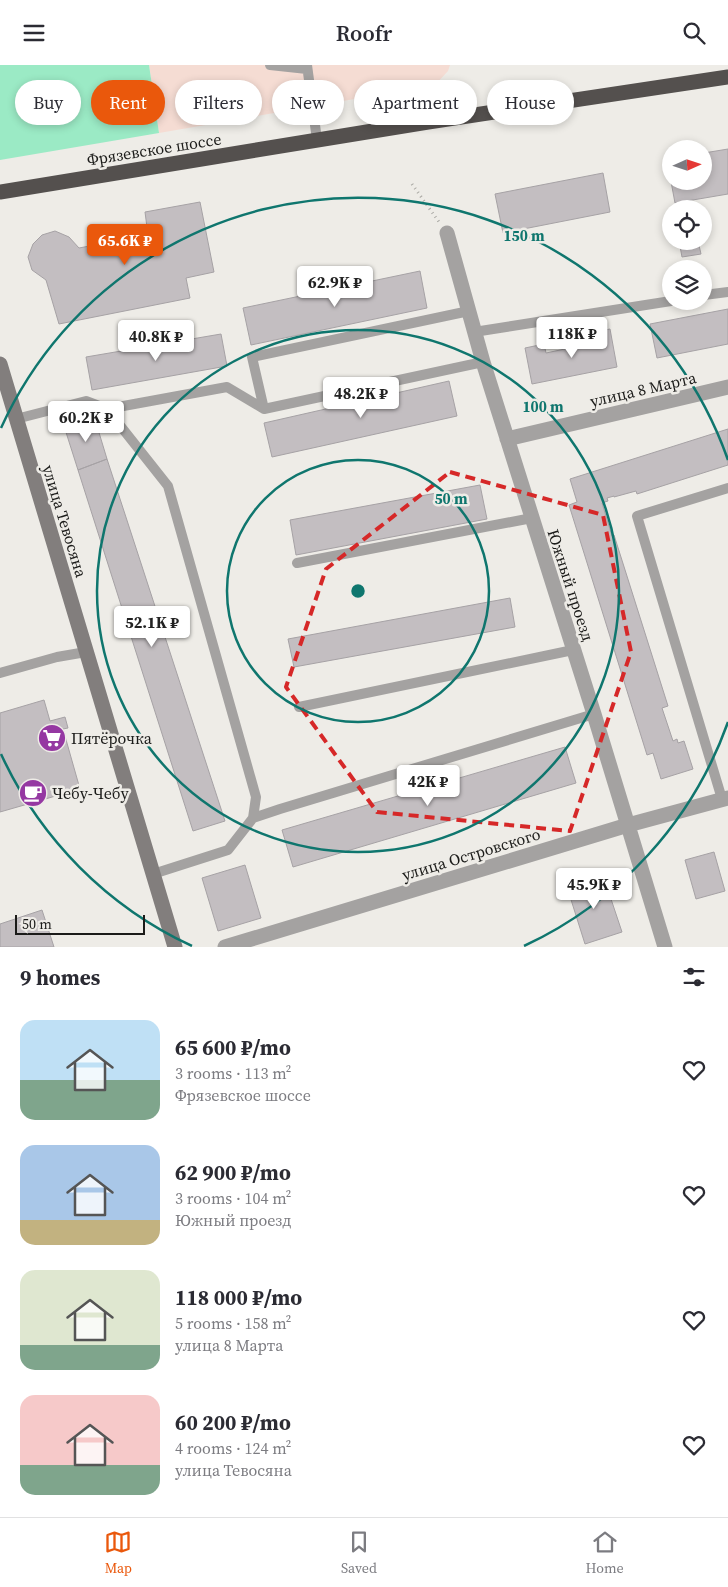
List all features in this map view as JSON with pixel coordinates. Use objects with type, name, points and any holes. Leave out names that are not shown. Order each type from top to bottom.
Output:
[{"type":"highway","name":"Фрязевское шоссе","points":[[0,192],[317,140],[728,77]]},
{"type":"main road","name":"улица Тевосяна","points":[[0,364],[175,947]]},
{"type":"street","name":"Южный проезд","points":[[447,233],[483,362],[665,947]]},
{"type":"street","name":"улица 8 Марта","points":[[507,439],[728,387]]},
{"type":"street","name":"улица Островского","points":[[226,947],[628,825],[725,798]]},
{"type":"lane","points":[[270,65],[307,67],[317,140]]},
{"type":"lane","points":[[712,294],[728,291]]},
{"type":"lane","points":[[474,332],[662,302]]},
{"type":"lane","points":[[264,409],[252,357],[469,311]]},
{"type":"lane","points":[[107,409],[227,387],[264,409],[483,362]]},
{"type":"lane","points":[[16,419],[86,401],[107,409],[168,486],[256,797],[254,818]]},
{"type":"lane","points":[[725,798],[637,515],[728,489]]},
{"type":"lane","points":[[297,563],[532,518]]},
{"type":"lane","points":[[300,707],[574,650]]},
{"type":"lane","points":[[0,673],[57,657],[86,652]]},
{"type":"lane","points":[[153,874],[228,850],[254,818],[594,714]]},
{"type":"path","points":[[412,184],[447,233]]},
{"type":"highlighted area","points":[[450,472],[603,515],[631,652],[570,831],[377,812],[286,687],[326,569]]},
{"type":"shaded area","points":[[149,65],[450,65],[448,71],[440,80],[354,80],[354,99],[344,101],[344,80],[272,80],[272,113],[262,115],[262,80],[175,80],[175,125],[205,125],[159,133],[158,125],[165,125],[165,80],[151,80]]},
{"type":"green space","points":[[0,65],[149,65],[151,80],[91,80],[91,125],[158,125],[159,133],[0,160]]},
{"type":"building","points":[[728,149],[728,194],[693,200],[674,200],[673,190],[712,190],[712,152]]},
{"type":"building","points":[[603,173],[610,212],[503,233],[495,194]]},
{"type":"building","points":[[200,202],[214,272],[186,278],[190,298],[59,324],[46,280],[32,270],[28,257],[33,244],[42,235],[55,231],[69,237],[79,248],[148,235],[145,212]]},
{"type":"building","points":[[681,250],[700,250],[701,254],[682,257]]},
{"type":"building","points":[[420,271],[427,308],[251,345],[243,308]]},
{"type":"building","points":[[728,309],[728,344],[657,358],[650,324]]},
{"type":"building","points":[[610,329],[617,367],[532,384],[525,348],[544,344],[546,353],[593,343],[591,333]]},
{"type":"building","points":[[221,334],[227,366],[92,390],[86,357]]},
{"type":"building","points":[[449,381],[457,416],[272,457],[264,423]]},
{"type":"building","points":[[94,416],[107,459],[78,470],[64,426]]},
{"type":"building","points":[[728,429],[728,465],[637,494],[636,491],[607,498],[608,501],[602,503],[612,536],[614,535],[668,706],[662,708],[673,741],[677,739],[678,743],[684,741],[693,769],[661,779],[653,753],[647,755],[569,505],[577,502],[570,479]]},
{"type":"building","points":[[107,459],[225,821],[193,831],[78,470]]},
{"type":"building","points":[[480,485],[487,519],[296,555],[290,520]]},
{"type":"building","points":[[510,598],[515,627],[294,667],[288,639]]},
{"type":"building","points":[[44,700],[50,721],[65,717],[68,728],[63,729],[80,789],[0,812],[0,713]]},
{"type":"building","points":[[565,747],[576,783],[293,867],[282,830]]},
{"type":"building","points":[[714,852],[725,891],[696,899],[685,860]]},
{"type":"building","points":[[245,865],[261,918],[218,931],[202,878]]},
{"type":"building","points":[[603,875],[622,932],[585,944],[567,887]]},
{"type":"building","points":[[42,910],[54,947],[0,947],[0,924]]},
{"type":"place","name":"Пятёрочка","points":[[52,738]]},
{"type":"place","name":"Чебу-Чебу","points":[[33,793]]}]
